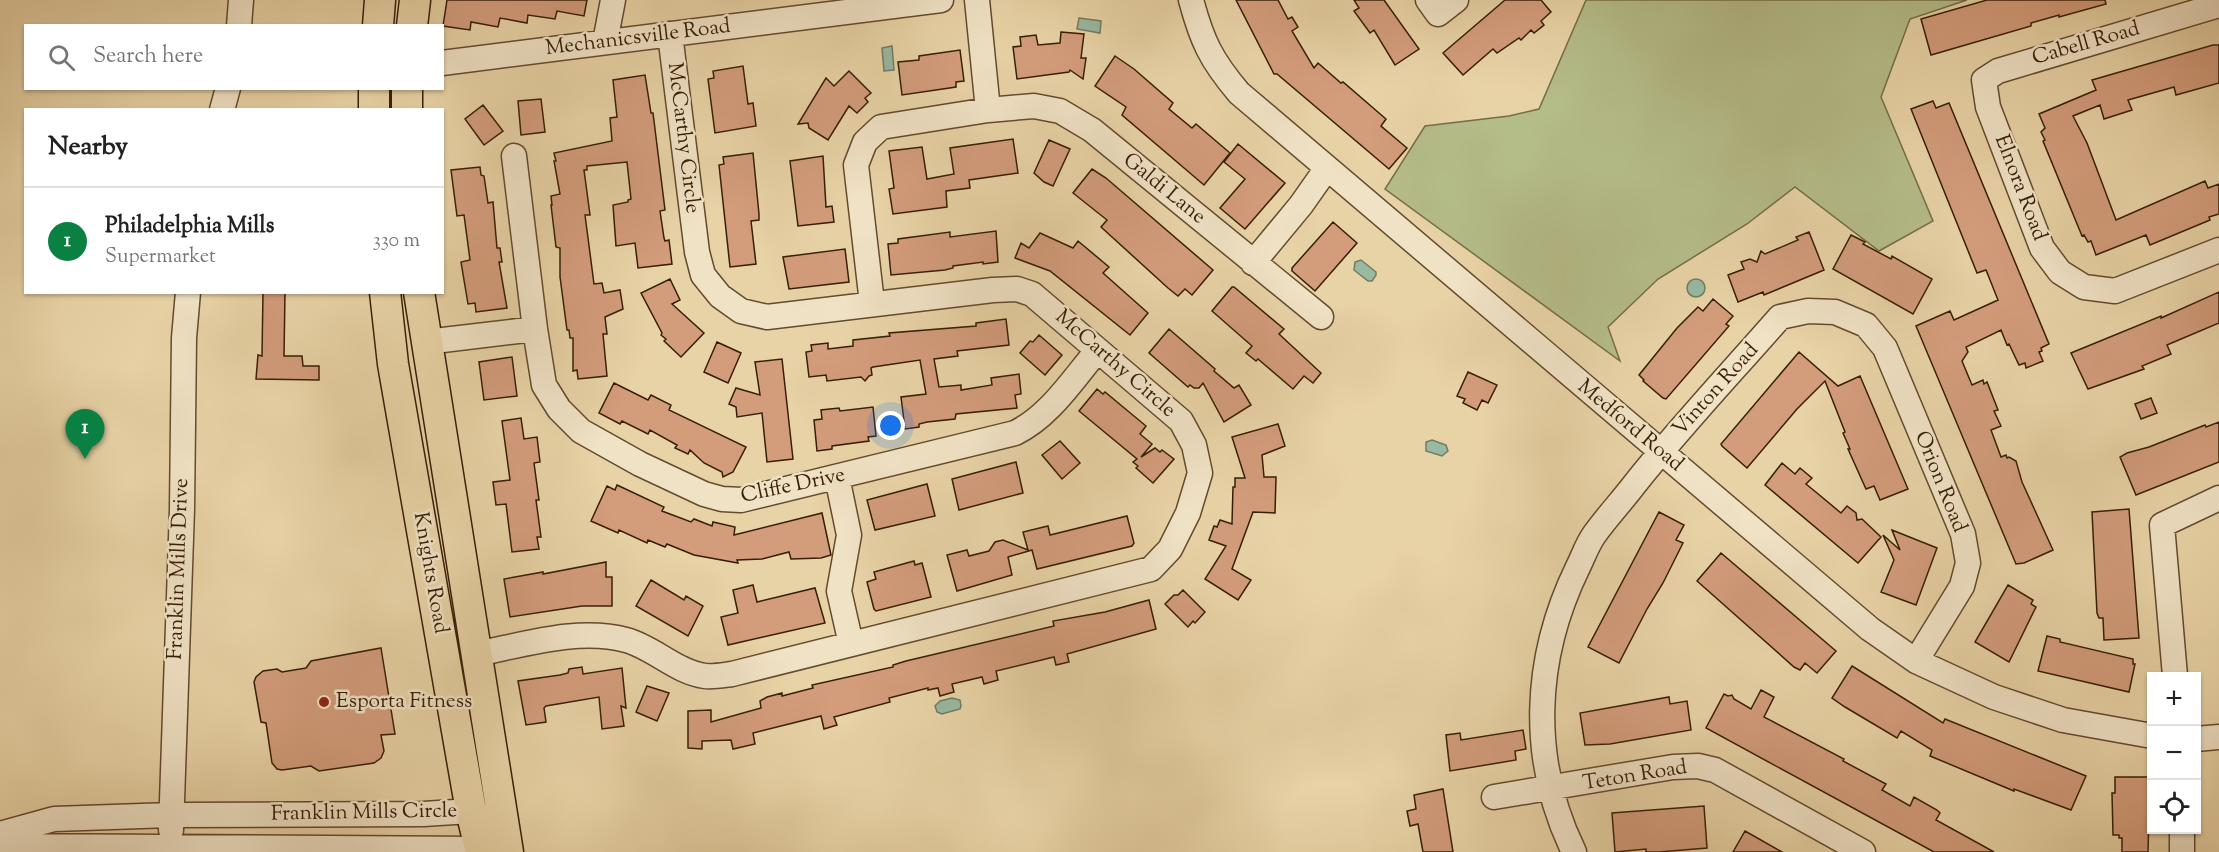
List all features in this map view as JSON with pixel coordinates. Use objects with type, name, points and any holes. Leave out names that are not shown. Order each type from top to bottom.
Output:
[{"type":"main road","points":[[378,24],[380,0]]},
{"type":"main road","points":[[412,24],[415,0]]},
{"type":"main road","points":[[374,108],[375,90]]},
{"type":"main road","points":[[407,90],[407,108]]},
{"type":"main road","name":"Knights Road","points":[[385,294],[394,368],[471,811],[493,845]]},
{"type":"main road","name":"Knights Road","points":[[418,294],[476,654],[493,845]]},
{"type":"main road","points":[[394,368],[427,352]]},
{"type":"street","points":[[239,24],[241,0]]},
{"type":"street","points":[[605,42],[613,0]]},
{"type":"street","name":"Mechanicsville Road","points":[[444,63],[670,34],[799,9],[941,0]]},
{"type":"street","points":[[977,0],[988,110]]},
{"type":"street","name":"Medford Road","points":[[1191,0],[1200,34],[1218,68],[1239,93],[1870,629],[1916,661],[1994,697],[2063,720],[2147,735]]},
{"type":"street","name":"Cabell Road","points":[[1989,76],[1998,70],[2219,5]]},
{"type":"street","name":"McCarthy Circle","points":[[476,654],[585,634],[628,640],[676,666],[704,676],[732,674],[1151,569],[1170,549],[1188,513],[1200,473],[1194,445],[1181,421],[1032,294],[1017,289],[872,303],[767,317],[741,311],[720,296],[703,275],[697,252],[670,34]]},
{"type":"street","name":"Elnora Road","points":[[1989,76],[1984,80],[1988,107],[2042,248],[2060,272],[2084,287],[2115,291],[2219,250]]},
{"type":"street","points":[[223,108],[227,90]]},
{"type":"street","name":"Galdi Lane","points":[[872,303],[856,165],[865,142],[881,127],[904,122],[1034,106],[1060,111],[1092,130],[1321,317]]},
{"type":"street","name":"Cliffe Drive","points":[[513,156],[544,385],[559,409],[581,431],[640,464],[704,494],[741,501],[1021,430],[1043,415],[1097,351]]},
{"type":"street","points":[[1253,263],[1301,205],[1327,168]]},
{"type":"street","name":"Franklin Mills Drive","points":[[170,847],[182,509],[184,338],[188,294]]},
{"type":"street","name":"Vinton Road","points":[[1574,852],[1550,789],[1541,712],[1545,667],[1555,622],[1569,584],[1593,536],[1660,452],[1780,317],[1808,311],[1835,312],[1866,325],[1873,335]]},
{"type":"street","points":[[427,352],[535,329]]},
{"type":"street","name":"Orion Road","points":[[1873,335],[1885,348],[1963,534],[1968,563],[1962,586],[1916,661]]},
{"type":"street","points":[[837,477],[849,535],[839,591],[851,644]]},
{"type":"street","points":[[2175,672],[2162,525],[2219,498]]},
{"type":"street","points":[[2201,739],[2219,737]]},
{"type":"street","name":"Teton Road","points":[[1494,797],[1672,767],[1698,766],[1715,770],[1863,852]]},
{"type":"street","name":"Franklin Mills Circle","points":[[0,834],[54,819],[171,815],[411,814],[471,811]]},
{"type":"street","points":[[2182,834],[2182,852]]},
{"type":"street","name":"Franklin Mills Circle","points":[[0,846],[493,845]]},
{"type":"shaded area","points":[[1586,0],[1967,0],[1910,19],[1881,97],[1933,221],[1879,251],[1795,187],[1747,224],[1658,279],[1608,327],[1620,361],[1385,189],[1425,126],[1509,116],[1539,109]]},
{"type":"shaded area","points":[[1079,18],[1101,21],[1100,33],[1077,29]]},
{"type":"shaded area","points":[[892,46],[894,70],[884,71],[882,48]]},
{"type":"shaded area","points":[[1361,260],[1376,272],[1372,281],[1368,281],[1354,270],[1355,262]]},
{"type":"shaded area","points":[[1692,279],[1700,279],[1705,284],[1703,295],[1692,297],[1687,292],[1687,284]]},
{"type":"shaded area","points":[[1432,440],[1446,445],[1448,451],[1442,456],[1426,451],[1426,442]]},
{"type":"shaded area","points":[[952,698],[960,700],[960,709],[942,714],[937,712],[935,706],[940,701]]},
{"type":"building","points":[[447,0],[587,0],[584,16],[557,11],[555,19],[528,15],[527,23],[500,18],[498,27],[471,22],[470,30],[444,26]]},
{"type":"building","points":[[1236,0],[1278,0],[1288,19],[1292,17],[1298,27],[1292,31],[1314,68],[1318,63],[1386,119],[1381,126],[1407,148],[1389,169],[1277,74],[1274,74]]},
{"type":"building","points":[[1354,0],[1384,0],[1419,49],[1395,65],[1374,30],[1370,33],[1354,11],[1359,8]]},
{"type":"building","points":[[1505,0],[1541,0],[1551,12],[1541,21],[1544,25],[1534,33],[1531,30],[1521,40],[1519,38],[1497,53],[1493,49],[1463,75],[1443,53]]},
{"type":"building","points":[[1987,0],[2105,0],[2106,4],[2031,23],[2031,26],[1931,55],[1921,19]]},
{"type":"building","points":[[1061,32],[1084,34],[1081,58],[1086,58],[1083,79],[1070,70],[1069,72],[1017,79],[1013,47],[1021,46],[1020,37],[1036,35],[1038,45],[1060,43]]},
{"type":"building","points":[[2219,45],[2219,83],[2176,95],[2174,87],[2128,100],[2132,110],[2104,119],[2100,105],[2073,116],[2087,143],[2116,220],[2205,181],[2208,188],[2219,184],[2219,214],[2209,217],[2210,220],[2150,245],[2146,235],[2096,255],[2091,241],[2088,242],[2084,235],[2082,236],[2043,141],[2045,140],[2041,132],[2045,128],[2039,114],[2096,90],[2092,80]]},
{"type":"building","points":[[960,50],[964,81],[956,82],[956,87],[902,95],[898,62],[919,60],[919,56]]},
{"type":"building","points":[[1115,56],[1134,69],[1173,103],[1169,109],[1192,128],[1196,124],[1230,153],[1204,185],[1122,115],[1126,107],[1095,86]]},
{"type":"building","points":[[743,66],[748,104],[753,103],[756,126],[715,133],[708,79],[714,78],[713,71]]},
{"type":"building","points":[[849,71],[871,93],[865,98],[868,102],[857,113],[849,106],[828,140],[809,128],[808,123],[798,124],[826,78],[834,86]]},
{"type":"building","points":[[645,75],[651,113],[653,113],[665,210],[660,211],[664,238],[665,241],[669,240],[672,264],[638,268],[635,243],[616,246],[613,205],[628,202],[631,199],[627,162],[587,166],[587,170],[584,170],[590,215],[585,215],[594,284],[602,283],[604,293],[620,290],[623,309],[605,317],[607,334],[603,334],[607,376],[578,379],[577,370],[573,371],[573,338],[570,338],[569,330],[567,330],[560,277],[560,248],[556,247],[551,205],[551,196],[560,194],[554,153],[612,141],[610,118],[617,117],[613,80]]},
{"type":"building","points":[[541,99],[545,132],[521,135],[518,101]]},
{"type":"building","points":[[1933,101],[1936,108],[1949,103],[2049,344],[2041,348],[2042,351],[2039,352],[2043,361],[2026,368],[2025,363],[2019,365],[2001,330],[1966,347],[1968,352],[1962,361],[1972,385],[1983,380],[1984,384],[1987,382],[1998,410],[1994,411],[2001,426],[1991,430],[2001,457],[2006,455],[2007,458],[2016,461],[2022,482],[2053,550],[2024,563],[2016,564],[1916,326],[1950,311],[1954,320],[1998,300],[1986,270],[1977,273],[1911,109]]},
{"type":"building","points":[[483,105],[503,131],[484,145],[465,119]]},
{"type":"building","points":[[1013,139],[1018,173],[969,180],[970,188],[946,191],[947,207],[893,214],[889,189],[894,188],[889,151],[922,147],[927,179],[954,174],[950,148]]},
{"type":"building","points":[[1049,140],[1070,149],[1053,186],[1034,173]]},
{"type":"building","points":[[1238,144],[1285,183],[1245,229],[1220,208],[1245,179],[1224,162]]},
{"type":"building","points":[[753,153],[759,214],[759,220],[751,221],[756,264],[730,267],[719,165],[724,164],[723,157]]},
{"type":"building","points":[[823,156],[826,207],[832,206],[834,222],[798,226],[790,161]]},
{"type":"building","points":[[480,167],[481,175],[484,176],[488,203],[493,202],[497,248],[500,248],[502,262],[499,262],[507,308],[476,312],[475,303],[468,304],[461,262],[470,260],[464,215],[457,216],[451,170]]},
{"type":"building","points":[[1092,169],[1106,178],[1213,270],[1192,295],[1185,289],[1178,296],[1168,288],[1101,227],[1107,220],[1073,193]]},
{"type":"building","points":[[1333,222],[1357,243],[1315,291],[1292,271],[1292,268]]},
{"type":"building","points":[[996,231],[998,262],[983,264],[983,262],[953,266],[945,270],[891,275],[888,244],[898,243],[898,239],[950,232],[950,237]]},
{"type":"building","points":[[1809,232],[1824,270],[1764,295],[1763,292],[1738,302],[1728,275],[1744,269],[1741,262],[1750,259],[1757,262],[1761,251],[1765,254],[1798,240],[1796,237]]},
{"type":"building","points":[[1040,233],[1073,248],[1078,241],[1109,267],[1103,273],[1148,313],[1130,335],[1050,271],[1015,258],[1021,243],[1029,248]]},
{"type":"building","points":[[1851,235],[1865,242],[1863,244],[1891,259],[1892,256],[1932,279],[1913,314],[1833,269]]},
{"type":"building","points":[[845,249],[849,282],[789,289],[783,257]]},
{"type":"building","points":[[670,279],[680,300],[672,304],[704,333],[681,357],[664,341],[666,339],[661,335],[641,293]]},
{"type":"building","points":[[1232,287],[1284,329],[1279,334],[1321,373],[1313,383],[1304,376],[1293,389],[1258,359],[1256,361],[1246,353],[1252,346],[1212,311]]},
{"type":"building","points":[[2219,292],[2219,323],[2167,345],[2171,354],[2142,366],[2144,369],[2088,389],[2071,353],[2161,316],[2161,318]]},
{"type":"building","points":[[263,294],[285,294],[284,356],[302,356],[303,366],[319,366],[319,380],[256,379],[258,355],[262,356]]},
{"type":"building","points":[[1713,299],[1733,316],[1726,324],[1729,326],[1666,399],[1663,398],[1639,375],[1677,328],[1698,307],[1703,311]]},
{"type":"building","points":[[1006,319],[1009,345],[957,351],[958,356],[934,359],[939,387],[961,385],[961,390],[992,385],[991,378],[1019,374],[1021,394],[1015,395],[1017,408],[956,414],[955,419],[927,422],[919,424],[919,427],[905,429],[901,397],[926,394],[920,360],[873,367],[871,368],[872,375],[865,381],[861,377],[827,381],[826,375],[809,377],[806,352],[812,351],[811,345],[828,343],[828,349],[853,346],[853,340],[890,336],[889,333],[976,326],[976,323]]},
{"type":"building","points":[[1169,329],[1234,388],[1239,385],[1251,405],[1224,422],[1203,383],[1199,388],[1190,385],[1188,387],[1149,353]]},
{"type":"building","points":[[1039,335],[1062,355],[1045,375],[1020,353],[1030,341],[1033,342]]},
{"type":"building","points":[[717,342],[741,353],[728,383],[704,372]]},
{"type":"building","points":[[1799,352],[1838,386],[1860,376],[1908,489],[1880,500],[1874,486],[1866,489],[1848,449],[1850,449],[1843,433],[1845,432],[1825,381],[1797,409],[1747,468],[1722,446],[1721,444]]},
{"type":"building","points":[[512,357],[517,396],[484,400],[479,362]]},
{"type":"building","points":[[782,359],[793,459],[767,462],[762,413],[737,417],[736,407],[729,404],[736,388],[760,395],[755,362]]},
{"type":"building","points":[[1468,372],[1497,385],[1488,403],[1482,400],[1477,410],[1463,403],[1465,399],[1457,396]]},
{"type":"building","points":[[614,383],[648,400],[651,395],[671,405],[669,410],[746,447],[733,472],[723,477],[722,472],[704,463],[690,450],[688,454],[675,448],[677,445],[650,430],[648,434],[622,421],[620,424],[599,413]]},
{"type":"building","points":[[1097,389],[1103,394],[1105,392],[1146,426],[1140,434],[1152,444],[1141,457],[1155,448],[1174,459],[1153,483],[1136,468],[1138,466],[1133,462],[1137,459],[1079,411]]},
{"type":"building","points":[[2151,398],[2157,413],[2141,419],[2135,404]]},
{"type":"building","points":[[873,407],[876,436],[868,437],[869,441],[832,446],[832,449],[817,451],[814,420],[822,419],[821,410],[839,408],[840,411]]},
{"type":"building","points":[[521,418],[524,439],[537,437],[540,462],[534,463],[541,537],[537,537],[539,549],[512,552],[506,504],[496,505],[493,482],[510,480],[502,421]]},
{"type":"building","points":[[2219,422],[2219,462],[2136,495],[2120,457],[2205,425],[2206,427]]},
{"type":"building","points":[[1278,424],[1285,446],[1262,455],[1264,477],[1276,477],[1275,513],[1253,512],[1232,569],[1251,580],[1238,600],[1205,579],[1226,546],[1209,540],[1214,526],[1217,527],[1220,520],[1232,524],[1235,478],[1245,478],[1232,437]]},
{"type":"building","points":[[1060,441],[1080,463],[1062,479],[1042,455]]},
{"type":"building","points":[[1016,462],[1023,493],[959,510],[952,479]]},
{"type":"building","points":[[1782,463],[1795,474],[1800,468],[1812,478],[1806,484],[1841,513],[1847,506],[1856,513],[1857,520],[1862,519],[1881,537],[1858,563],[1765,485]]},
{"type":"building","points":[[927,484],[935,516],[875,530],[867,500]]},
{"type":"building","points":[[617,485],[664,507],[662,511],[691,522],[694,519],[712,526],[713,522],[735,527],[734,535],[822,513],[831,555],[821,558],[791,559],[789,552],[762,559],[737,560],[738,563],[694,555],[667,544],[665,547],[648,540],[647,543],[619,530],[618,533],[591,521],[607,486],[615,490]]},
{"type":"building","points":[[2129,509],[2139,638],[2104,640],[2103,618],[2099,618],[2097,613],[2092,512]]},
{"type":"building","points":[[1659,512],[1684,525],[1676,540],[1683,543],[1619,663],[1588,647]]},
{"type":"building","points":[[1127,516],[1134,543],[1132,546],[1037,569],[1032,550],[1008,557],[1012,575],[957,591],[947,555],[967,550],[969,556],[989,551],[995,542],[1003,540],[1028,550],[1023,532],[1048,526],[1050,535]]},
{"type":"building","points":[[1892,530],[1937,548],[1916,605],[1881,592],[1894,560],[1883,535],[1900,550]]},
{"type":"building","points":[[1721,553],[1836,651],[1817,673],[1805,663],[1800,670],[1794,667],[1697,581]]},
{"type":"building","points":[[914,561],[915,565],[922,563],[931,597],[876,611],[867,582],[876,579],[874,572]]},
{"type":"building","points":[[606,562],[606,577],[612,577],[612,606],[582,606],[510,617],[504,579]]},
{"type":"building","points":[[651,580],[684,600],[686,596],[703,606],[688,636],[636,606]]},
{"type":"building","points":[[753,585],[757,602],[815,588],[825,623],[728,645],[721,617],[738,613],[733,590]]},
{"type":"building","points":[[2008,585],[2033,600],[2031,604],[2036,607],[2009,662],[1975,642]]},
{"type":"building","points":[[1183,590],[1205,612],[1188,627],[1165,604]]},
{"type":"building","points":[[1149,600],[1156,629],[1067,654],[1069,662],[1056,665],[1054,657],[996,671],[998,680],[984,684],[982,677],[952,684],[954,692],[940,696],[938,688],[928,690],[928,688],[889,698],[890,702],[834,717],[837,725],[824,729],[821,716],[753,733],[755,744],[733,749],[731,740],[702,741],[702,749],[688,748],[688,711],[711,710],[711,722],[761,708],[760,701],[767,697],[782,693],[782,696],[813,688],[812,685],[1054,626],[1053,621],[1105,612]]},
{"type":"building","points":[[2047,636],[2060,639],[2060,642],[2133,659],[2133,664],[2135,664],[2129,692],[2038,671]]},
{"type":"building","name":"Esporta Fitness","points":[[381,648],[395,734],[381,735],[384,751],[381,758],[374,763],[319,771],[311,766],[277,769],[272,763],[266,723],[261,722],[254,682],[256,677],[263,671],[277,669],[282,672],[306,668],[311,661]]},
{"type":"building","points":[[1852,666],[1943,723],[1945,719],[2086,776],[2071,810],[2014,789],[2014,791],[1930,756],[1932,750],[1901,731],[1897,738],[1845,707],[1832,698]]},
{"type":"building","points":[[582,667],[583,674],[622,668],[626,708],[621,706],[624,726],[602,729],[599,697],[546,706],[544,708],[546,722],[526,725],[518,681],[560,675],[568,673],[569,669]]},
{"type":"building","points":[[647,686],[669,693],[657,721],[636,712]]},
{"type":"building","points":[[1761,690],[1774,697],[1764,717],[1886,784],[1882,790],[1910,806],[1914,797],[1937,810],[1940,813],[1936,820],[1994,852],[1934,852],[1706,728],[1724,694],[1732,695],[1734,699],[1751,709]]},
{"type":"building","points":[[1669,697],[1670,704],[1687,701],[1691,730],[1610,744],[1585,745],[1580,713]]},
{"type":"building","points":[[1523,730],[1526,749],[1515,751],[1516,760],[1450,771],[1446,735],[1460,733],[1461,740]]},
{"type":"building","points":[[2115,777],[2147,777],[2148,852],[2122,852],[2122,838],[2119,838],[2119,835],[2113,835],[2112,793],[2115,793]]},
{"type":"building","points":[[1443,789],[1453,852],[1423,852],[1418,824],[1410,826],[1407,811],[1416,809],[1414,795]]},
{"type":"building","points":[[1704,806],[1707,848],[1659,852],[1646,852],[1646,849],[1615,852],[1612,813]]},
{"type":"building","points":[[1745,831],[1782,852],[1733,852]]},
{"type":"place","name":"Philadelphia Mills","points":[[85,459]]},
{"type":"place","name":"Esporta Fitness","points":[[324,702]]}]
